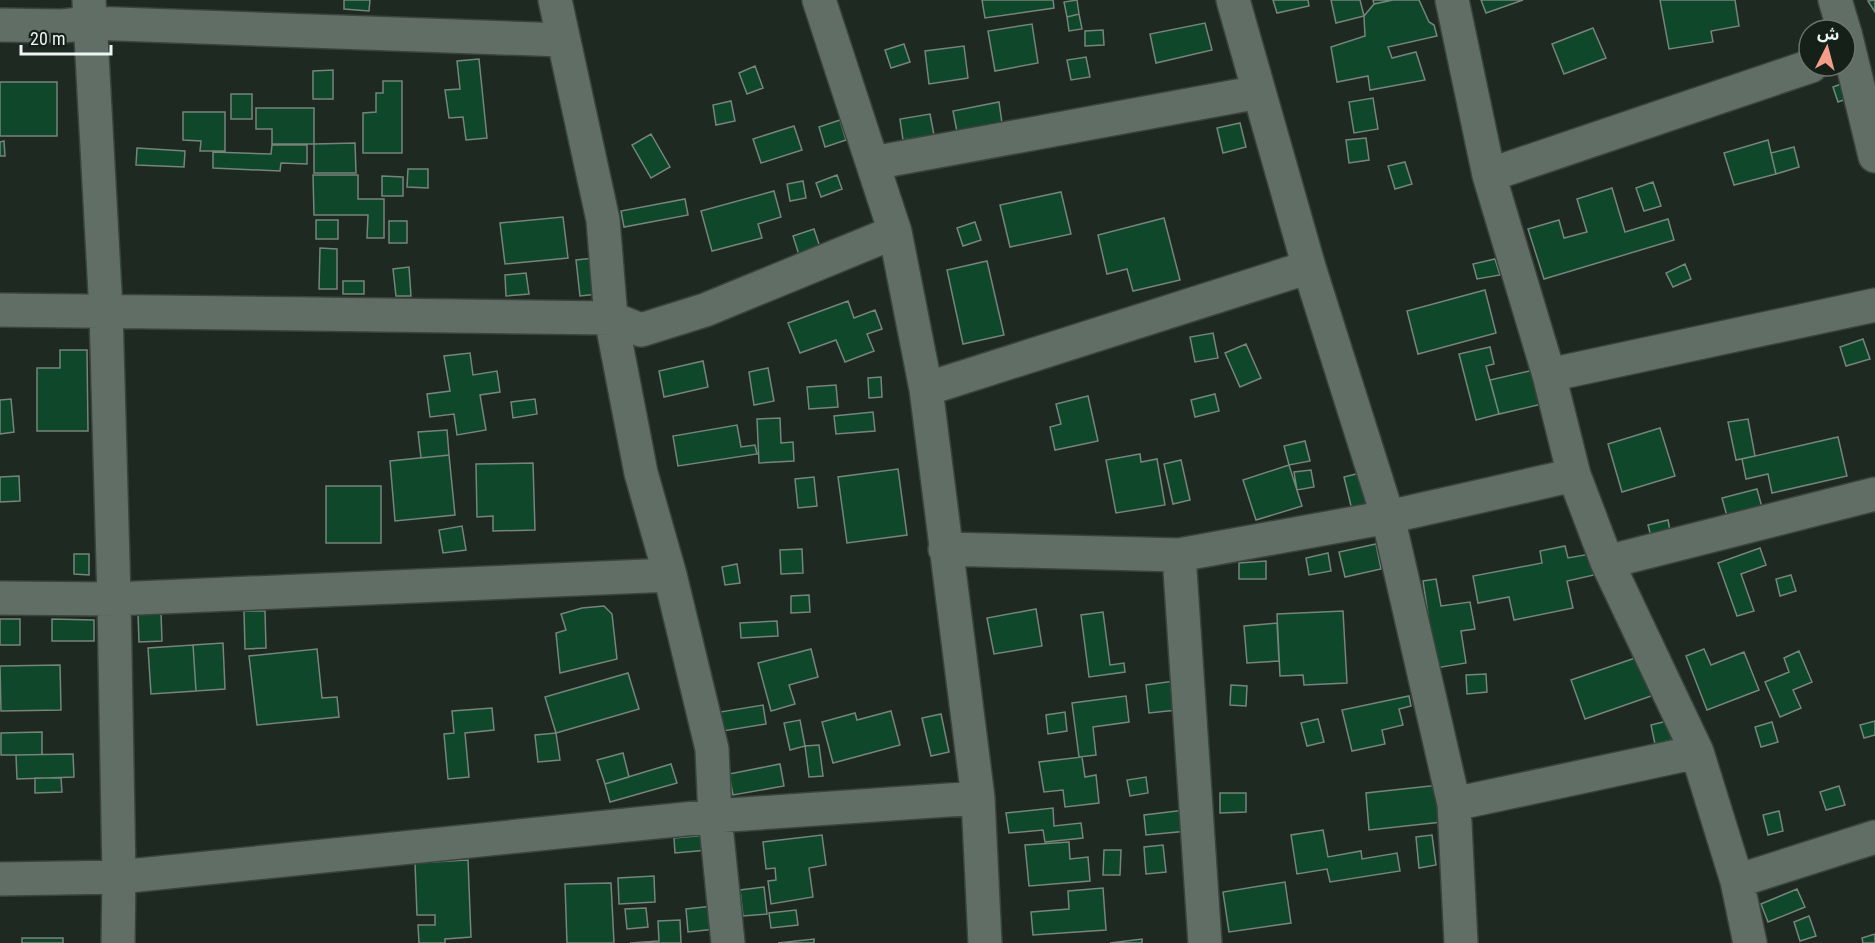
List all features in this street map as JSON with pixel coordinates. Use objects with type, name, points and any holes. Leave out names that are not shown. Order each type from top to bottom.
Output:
[{"type":"street","points":[[555,0],[603,220],[611,318],[641,472],[670,575],[712,749],[715,816],[728,943]]},
{"type":"street","points":[[819,0],[895,232],[926,389],[978,798],[985,943]]},
{"type":"street","points":[[1233,0],[1309,267],[1388,517],[1454,804],[1460,943]]},
{"type":"street","points":[[1452,0],[1489,174],[1550,375],[1574,475],[1607,562],[1696,752],[1737,881],[1750,943]]},
{"type":"street","points":[[1835,0],[1840,18]]},
{"type":"street","points":[[0,25],[62,26],[89,11],[562,40]]},
{"type":"street","points":[[89,11],[106,311],[114,599],[118,943]]},
{"type":"street","points":[[1489,174],[1797,71]]},
{"type":"street","points":[[1855,78],[1875,156]]},
{"type":"street","points":[[873,163],[1258,92]]},
{"type":"street","points":[[0,310],[611,318],[641,330],[705,310],[895,232]]},
{"type":"street","points":[[926,389],[1309,267]]},
{"type":"street","points":[[1550,375],[1875,305]]},
{"type":"street","points":[[945,549],[1179,555],[1388,517],[1574,475]]},
{"type":"street","points":[[1607,562],[1875,494]]},
{"type":"street","points":[[1179,555],[1205,943]]},
{"type":"street","points":[[0,598],[114,599],[670,575]]},
{"type":"street","points":[[1454,804],[1696,752]]},
{"type":"street","points":[[0,879],[119,877],[715,816],[978,798]]},
{"type":"street","points":[[1737,881],[1875,837]]},
{"type":"building","points":[[344,0],[370,0],[369,11],[344,9]]},
{"type":"building","points":[[982,0],[1053,0],[1054,8],[985,18]]},
{"type":"building","points":[[1077,0],[1079,14],[1067,17],[1064,2]]},
{"type":"building","points":[[1273,0],[1308,0],[1309,6],[1277,13]]},
{"type":"building","points":[[1331,0],[1360,0],[1364,16],[1336,23]]},
{"type":"building","points":[[1373,0],[1393,0],[1374,4]]},
{"type":"building","points":[[1393,0],[1419,0],[1429,22],[1434,25],[1437,36],[1388,47],[1392,58],[1416,52],[1425,80],[1370,90],[1368,76],[1337,82],[1331,47],[1365,36],[1364,16],[1374,4]]},
{"type":"building","points":[[1481,0],[1523,0],[1486,13]]},
{"type":"building","points":[[1660,0],[1735,0],[1739,26],[1711,31],[1713,42],[1669,49]]},
{"type":"building","points":[[1875,0],[1875,12],[1868,1]]},
{"type":"building","points":[[1079,14],[1082,29],[1069,31],[1067,17]]},
{"type":"building","points":[[1205,23],[1212,50],[1156,63],[1150,34]]},
{"type":"building","points":[[1032,24],[1038,63],[995,71],[988,31]]},
{"type":"building","points":[[1593,28],[1606,58],[1564,74],[1552,44]]},
{"type":"building","points":[[1103,30],[1104,45],[1085,46],[1085,31]]},
{"type":"building","points":[[904,44],[910,62],[891,68],[885,50]]},
{"type":"building","points":[[964,46],[968,78],[929,84],[925,51]]},
{"type":"building","points":[[1086,57],[1090,77],[1071,80],[1067,60]]},
{"type":"building","points":[[479,59],[487,138],[466,140],[463,117],[449,118],[445,90],[460,89],[457,61]]},
{"type":"building","points":[[755,66],[763,88],[747,94],[739,73]]},
{"type":"building","points":[[333,70],[333,99],[313,99],[313,71]]},
{"type":"building","points":[[383,81],[402,81],[402,153],[363,153],[363,113],[376,112],[376,93],[383,93]]},
{"type":"building","points":[[0,82],[57,82],[57,136],[0,136]]},
{"type":"building","points":[[1844,83],[1849,98],[1838,102],[1833,87]]},
{"type":"building","points":[[231,94],[252,94],[252,119],[231,119]]},
{"type":"building","points":[[1373,98],[1378,129],[1354,133],[1349,102]]},
{"type":"building","points":[[731,101],[735,121],[716,125],[713,105]]},
{"type":"building","points":[[999,102],[1002,123],[957,132],[953,111]]},
{"type":"building","points":[[256,108],[314,108],[314,144],[272,144],[272,129],[256,129]]},
{"type":"building","points":[[183,112],[225,112],[225,151],[200,151],[201,141],[183,140]]},
{"type":"building","points":[[930,114],[934,135],[903,140],[900,119]]},
{"type":"building","points":[[840,120],[846,140],[825,147],[819,127]]},
{"type":"building","points":[[1240,123],[1246,147],[1223,153],[1217,128]]},
{"type":"building","points":[[794,126],[802,150],[761,163],[753,139]]},
{"type":"building","points":[[651,134],[670,167],[651,178],[632,145]]},
{"type":"building","points":[[1366,138],[1369,160],[1349,163],[1346,140]]},
{"type":"building","points":[[1768,140],[1776,174],[1734,185],[1724,153]]},
{"type":"building","points":[[4,141],[5,156],[0,156],[0,142]]},
{"type":"building","points":[[355,143],[356,173],[314,173],[314,144]]},
{"type":"building","points":[[272,145],[307,145],[307,164],[281,163],[280,171],[213,168],[213,152],[271,154]]},
{"type":"building","points":[[1794,147],[1799,167],[1776,174],[1771,153]]},
{"type":"building","points":[[137,148],[185,151],[184,167],[136,165]]},
{"type":"building","points":[[1405,162],[1412,184],[1395,189],[1388,166]]},
{"type":"building","points":[[408,169],[428,169],[428,188],[407,187]]},
{"type":"building","points":[[313,175],[358,175],[358,199],[384,199],[384,238],[367,238],[368,215],[314,215]]},
{"type":"building","points":[[837,175],[842,189],[821,197],[816,183]]},
{"type":"building","points":[[382,176],[403,177],[403,196],[382,196]]},
{"type":"building","points":[[803,181],[806,198],[790,201],[787,184]]},
{"type":"building","points":[[1653,182],[1661,206],[1644,211],[1636,188]]},
{"type":"building","points":[[1612,188],[1625,232],[1668,219],[1674,240],[1544,279],[1528,229],[1559,220],[1564,238],[1587,232],[1577,199]]},
{"type":"building","points":[[774,191],[781,217],[758,224],[762,238],[712,251],[701,211]]},
{"type":"building","points":[[1061,192],[1071,234],[1010,247],[1000,205]]},
{"type":"building","points":[[685,199],[688,215],[624,227],[621,211]]},
{"type":"building","points":[[563,217],[568,258],[505,264],[500,223]]},
{"type":"building","points":[[1164,218],[1180,280],[1133,291],[1127,269],[1107,274],[1098,235]]},
{"type":"building","points":[[316,220],[338,220],[338,239],[316,239]]},
{"type":"building","points":[[389,221],[407,221],[407,243],[389,243]]},
{"type":"building","points":[[975,222],[981,240],[963,246],[957,228]]},
{"type":"building","points":[[814,229],[821,250],[800,258],[793,236]]},
{"type":"building","points":[[320,248],[337,249],[337,289],[319,289]]},
{"type":"building","points":[[594,258],[598,294],[580,296],[576,260]]},
{"type":"building","points":[[1495,259],[1500,275],[1477,279],[1473,264]]},
{"type":"building","points":[[987,261],[1004,335],[963,344],[947,270]]},
{"type":"building","points":[[1685,264],[1691,279],[1673,287],[1666,273]]},
{"type":"building","points":[[409,267],[411,296],[396,296],[393,269]]},
{"type":"building","points":[[526,273],[529,294],[506,296],[505,275]]},
{"type":"building","points":[[343,281],[364,281],[364,294],[343,294]]},
{"type":"building","points":[[1485,290],[1496,333],[1418,354],[1407,311]]},
{"type":"building","points":[[848,301],[854,318],[875,310],[882,329],[867,334],[874,351],[845,362],[836,340],[800,353],[788,323]]},
{"type":"building","points":[[1213,333],[1218,358],[1195,362],[1190,337]]},
{"type":"building","points":[[1863,339],[1870,359],[1846,366],[1840,347]]},
{"type":"building","points":[[1246,344],[1261,378],[1240,387],[1225,353]]},
{"type":"building","points":[[1490,347],[1494,364],[1486,366],[1499,414],[1476,420],[1459,354]]},
{"type":"building","points":[[60,350],[87,350],[88,431],[37,431],[37,368],[60,368]]},
{"type":"building","points":[[470,353],[473,375],[497,371],[500,392],[480,395],[486,430],[457,435],[454,414],[430,417],[427,394],[450,391],[444,356]]},
{"type":"building","points":[[703,361],[708,387],[664,397],[659,371]]},
{"type":"building","points":[[768,368],[774,401],[754,405],[749,372]]},
{"type":"building","points":[[1538,369],[1546,403],[1499,414],[1490,380]]},
{"type":"building","points":[[881,377],[882,397],[869,398],[868,378]]},
{"type":"building","points":[[836,385],[838,407],[809,409],[807,387]]},
{"type":"building","points":[[1215,394],[1219,411],[1195,417],[1191,400]]},
{"type":"building","points":[[1088,396],[1098,441],[1055,450],[1050,427],[1061,424],[1056,404]]},
{"type":"building","points":[[11,399],[14,432],[0,434],[0,400]]},
{"type":"building","points":[[535,399],[537,414],[513,418],[511,402]]},
{"type":"building","points":[[873,412],[875,431],[836,434],[834,416]]},
{"type":"building","points":[[780,418],[781,443],[793,442],[794,461],[759,463],[757,419]]},
{"type":"building","points":[[1748,419],[1755,456],[1736,460],[1728,422]]},
{"type":"building","points":[[737,425],[741,447],[755,445],[757,454],[678,466],[673,436]]},
{"type":"building","points":[[1660,428],[1675,476],[1622,492],[1608,444]]},
{"type":"building","points":[[447,430],[449,455],[421,458],[418,432]]},
{"type":"building","points":[[1838,437],[1847,476],[1772,493],[1768,474],[1746,479],[1742,459]]},
{"type":"building","points":[[1305,441],[1310,461],[1289,465],[1284,446]]},
{"type":"building","points":[[1140,454],[1141,462],[1157,459],[1165,505],[1116,513],[1106,460]]},
{"type":"building","points":[[449,455],[455,515],[395,521],[390,461]]},
{"type":"building","points":[[1181,460],[1190,500],[1173,504],[1164,464]]},
{"type":"building","points":[[533,463],[535,530],[493,531],[493,516],[477,517],[476,464]]},
{"type":"building","points":[[1289,465],[1302,506],[1256,520],[1243,480]]},
{"type":"building","points":[[898,469],[907,535],[847,543],[838,477]]},
{"type":"building","points":[[1311,470],[1314,487],[1297,490],[1294,472]]},
{"type":"building","points":[[1360,473],[1368,506],[1352,510],[1344,477]]},
{"type":"building","points":[[19,476],[20,501],[0,502],[0,477]]},
{"type":"building","points":[[814,477],[817,506],[798,508],[795,479]]},
{"type":"building","points":[[326,486],[381,486],[381,543],[326,543]]},
{"type":"building","points":[[1757,489],[1763,511],[1728,520],[1722,498]]},
{"type":"building","points":[[1668,520],[1671,536],[1652,540],[1648,525]]},
{"type":"building","points":[[462,526],[466,550],[443,553],[439,530]]},
{"type":"building","points":[[1376,544],[1381,569],[1345,577],[1339,552]]},
{"type":"building","points":[[1565,546],[1568,558],[1590,554],[1594,575],[1567,581],[1573,608],[1514,620],[1509,597],[1478,603],[1473,576],[1542,563],[1540,551]]},
{"type":"building","points":[[1760,548],[1766,565],[1741,574],[1754,611],[1737,616],[1718,563]]},
{"type":"building","points":[[802,549],[803,573],[781,574],[780,550]]},
{"type":"building","points":[[1328,553],[1331,571],[1309,575],[1306,558]]},
{"type":"building","points":[[74,554],[89,554],[89,575],[74,574]]},
{"type":"building","points":[[1266,561],[1266,579],[1239,579],[1239,563]]},
{"type":"building","points":[[737,564],[740,583],[725,585],[722,567]]},
{"type":"building","points":[[1791,575],[1796,591],[1780,596],[1776,579]]},
{"type":"building","points":[[1436,579],[1441,606],[1470,602],[1475,629],[1461,631],[1466,663],[1436,668],[1423,581]]},
{"type":"building","points":[[809,595],[810,612],[791,613],[791,596]]},
{"type":"building","points":[[604,606],[612,614],[617,659],[560,673],[556,633],[566,630],[561,614],[582,608]]},
{"type":"building","points":[[1036,609],[1042,646],[994,654],[987,618]]},
{"type":"building","points":[[244,611],[265,611],[266,648],[245,649]]},
{"type":"building","points":[[1343,611],[1347,683],[1304,685],[1303,675],[1280,676],[1277,614]]},
{"type":"building","points":[[1103,612],[1110,665],[1124,663],[1125,672],[1089,677],[1081,615]]},
{"type":"building","points":[[161,613],[162,641],[139,642],[138,614]]},
{"type":"building","points":[[0,619],[20,619],[20,645],[0,645]]},
{"type":"building","points":[[52,619],[94,620],[94,641],[52,641]]},
{"type":"building","points":[[777,621],[778,636],[741,638],[740,623]]},
{"type":"building","points":[[1277,623],[1279,661],[1247,663],[1244,626]]},
{"type":"building","points":[[223,643],[225,689],[196,691],[193,645]]},
{"type":"building","points":[[193,645],[196,691],[151,694],[148,648]]},
{"type":"building","points":[[317,649],[322,698],[337,697],[339,717],[257,725],[249,656]]},
{"type":"building","points":[[811,649],[818,677],[789,685],[795,704],[771,711],[758,663]]},
{"type":"building","points":[[1704,649],[1711,665],[1744,652],[1759,690],[1707,710],[1686,656]]},
{"type":"building","points":[[1799,651],[1812,682],[1793,690],[1801,708],[1780,717],[1765,682],[1789,672],[1784,658]]},
{"type":"building","points":[[1641,656],[1654,695],[1585,719],[1571,680]]},
{"type":"building","points":[[60,665],[61,710],[1,711],[0,666]]},
{"type":"building","points":[[628,673],[639,709],[556,733],[545,697]]},
{"type":"building","points":[[1486,674],[1487,692],[1467,694],[1466,675]]},
{"type":"building","points":[[1174,681],[1177,710],[1149,713],[1146,685]]},
{"type":"building","points":[[1231,685],[1247,686],[1246,706],[1230,705]]},
{"type":"building","points":[[1126,696],[1129,722],[1093,727],[1096,755],[1079,757],[1072,703]]},
{"type":"building","points":[[1409,696],[1411,706],[1399,709],[1403,725],[1382,730],[1385,744],[1352,751],[1342,710]]},
{"type":"building","points":[[763,705],[766,724],[723,731],[720,712]]},
{"type":"building","points":[[492,708],[494,730],[465,733],[469,777],[448,779],[444,734],[454,733],[452,711]]},
{"type":"building","points":[[891,711],[900,745],[833,763],[822,722],[855,713],[857,720]]},
{"type":"building","points":[[1065,712],[1067,731],[1048,734],[1046,715]]},
{"type":"building","points":[[941,714],[949,752],[931,756],[922,718]]},
{"type":"building","points":[[1318,719],[1324,742],[1307,746],[1301,723]]},
{"type":"building","points":[[800,720],[805,746],[790,750],[784,723]]},
{"type":"building","points":[[1671,720],[1676,739],[1655,744],[1651,725]]},
{"type":"building","points":[[1875,721],[1875,735],[1864,738],[1860,725]]},
{"type":"building","points":[[1772,722],[1778,742],[1761,747],[1755,727]]},
{"type":"building","points":[[42,732],[42,755],[1,755],[1,733]]},
{"type":"building","points":[[556,733],[560,760],[538,762],[535,735]]},
{"type":"building","points":[[819,745],[823,776],[809,777],[805,746]]},
{"type":"building","points":[[623,753],[629,777],[605,784],[597,760]]},
{"type":"building","points":[[73,754],[74,777],[17,779],[16,755]]},
{"type":"building","points":[[1082,757],[1085,777],[1096,775],[1099,803],[1065,807],[1063,790],[1044,792],[1039,762]]},
{"type":"building","points":[[671,764],[677,783],[610,802],[605,784]]},
{"type":"building","points":[[780,764],[784,786],[733,795],[729,774]]},
{"type":"building","points":[[1146,777],[1148,793],[1130,796],[1127,780]]},
{"type":"building","points":[[35,778],[61,778],[62,792],[35,793]]},
{"type":"building","points":[[1439,785],[1442,822],[1369,830],[1366,793]]},
{"type":"building","points":[[1839,786],[1845,805],[1826,810],[1820,792]]},
{"type":"building","points":[[1220,793],[1246,793],[1246,812],[1220,813]]},
{"type":"building","points":[[1053,808],[1054,826],[1081,823],[1083,838],[1045,842],[1043,830],[1009,833],[1006,813]]},
{"type":"building","points":[[1185,810],[1188,831],[1146,835],[1144,815]]},
{"type":"building","points":[[1779,811],[1783,831],[1768,835],[1763,815]]},
{"type":"building","points":[[1323,830],[1328,857],[1361,851],[1362,859],[1397,853],[1400,871],[1330,882],[1327,869],[1297,874],[1291,835]]},
{"type":"building","points":[[707,835],[708,850],[675,853],[674,838]]},
{"type":"building","points":[[822,835],[826,865],[809,868],[813,897],[771,904],[768,881],[776,880],[775,868],[766,869],[763,842]]},
{"type":"building","points":[[1432,835],[1436,865],[1419,868],[1416,837]]},
{"type":"building","points":[[1069,842],[1070,859],[1088,857],[1090,881],[1029,886],[1025,845]]},
{"type":"building","points":[[1163,845],[1166,872],[1146,874],[1144,847]]},
{"type":"building","points":[[1104,850],[1121,850],[1120,875],[1103,875]]},
{"type":"building","points":[[468,860],[471,937],[445,939],[445,943],[419,943],[418,925],[435,925],[435,915],[417,915],[415,863]]},
{"type":"building","points":[[654,876],[655,902],[619,904],[618,878]]},
{"type":"building","points":[[1285,882],[1291,923],[1229,932],[1223,892]]},
{"type":"building","points":[[611,883],[614,943],[567,943],[565,884]]},
{"type":"building","points":[[764,887],[767,914],[743,916],[740,890]]},
{"type":"building","points":[[1103,888],[1106,930],[1033,935],[1031,912],[1069,909],[1068,891]]},
{"type":"building","points":[[1797,889],[1805,907],[1768,922],[1761,904]]},
{"type":"building","points":[[713,906],[716,929],[688,932],[686,909]]},
{"type":"building","points":[[646,908],[648,927],[627,929],[625,909]]},
{"type":"building","points":[[796,910],[798,925],[771,928],[769,913]]},
{"type":"building","points":[[1809,916],[1816,936],[1800,941],[1794,922]]},
{"type":"building","points":[[680,920],[681,943],[630,943],[659,941],[658,921]]},
{"type":"building","points":[[1875,934],[1875,943],[1863,943],[1862,938]]},
{"type":"building","points":[[22,938],[63,938],[63,943],[22,943]]},
{"type":"building","points":[[814,939],[814,943],[778,943]]},
{"type":"building","points":[[1142,939],[1142,943],[1110,943]]}]
